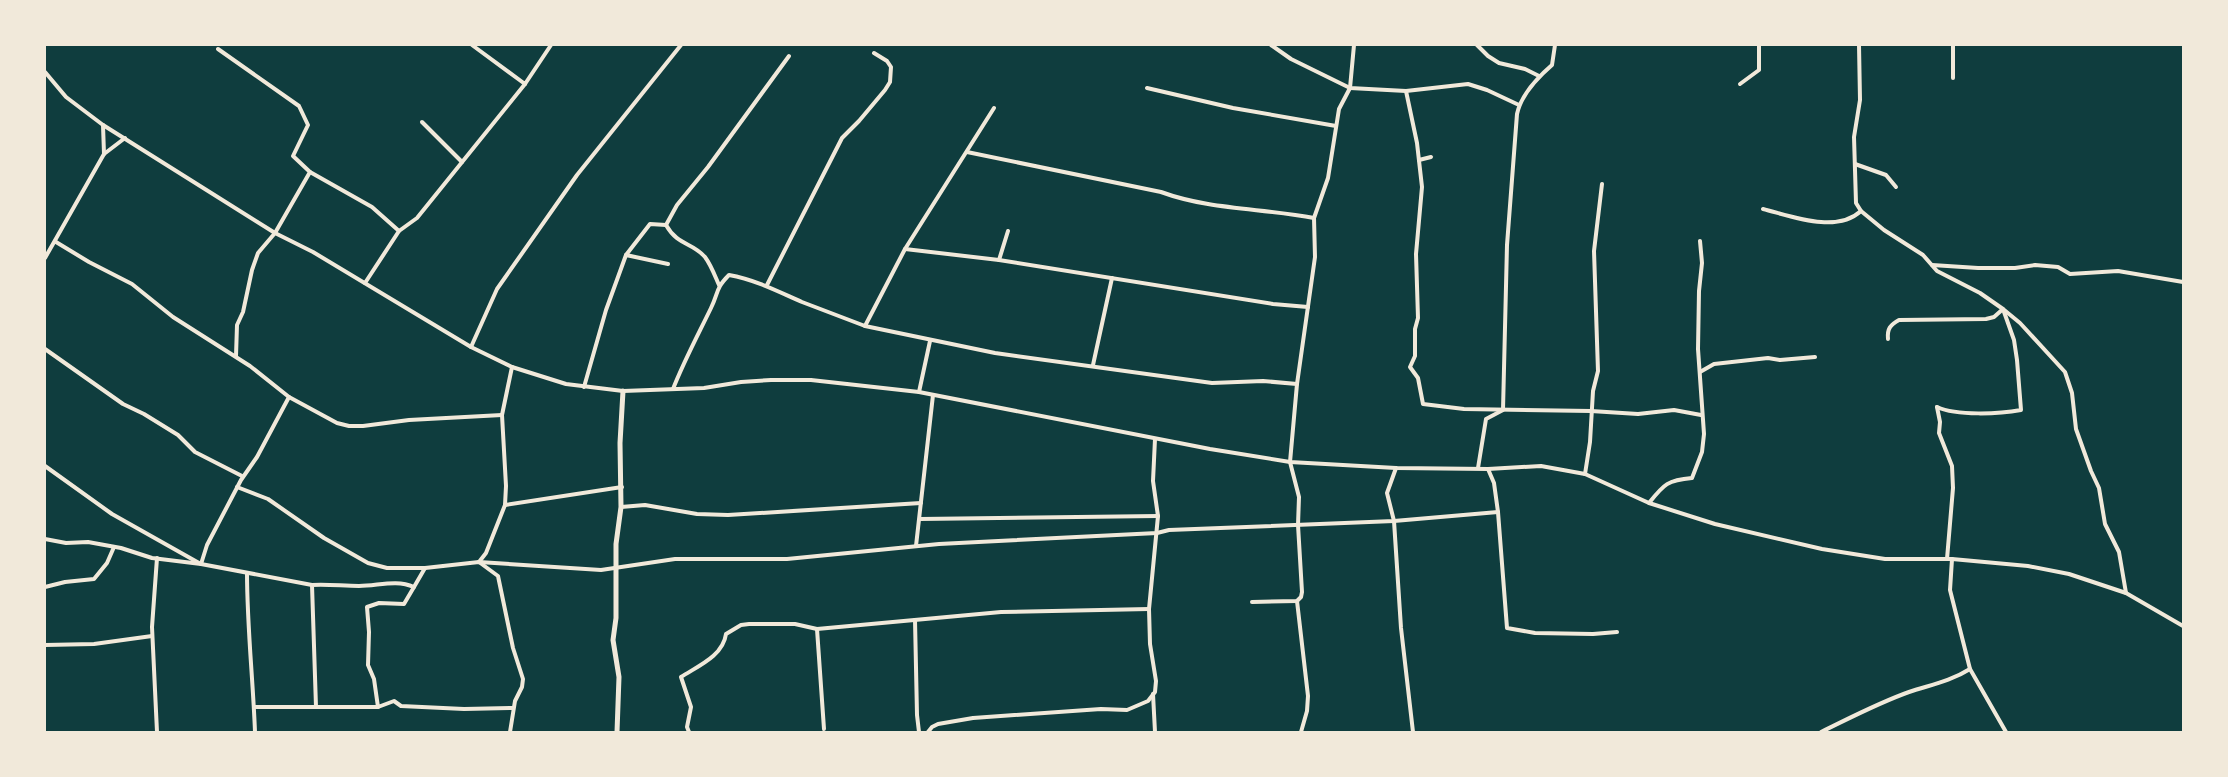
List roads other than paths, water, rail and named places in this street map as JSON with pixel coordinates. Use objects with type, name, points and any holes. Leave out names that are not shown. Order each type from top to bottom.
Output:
[{"type":"street","points":[[472,45],[525,84]]},
{"type":"street","points":[[365,283],[399,231],[417,218],[525,84],[551,45]]},
{"type":"street","points":[[471,347],[497,289],[577,175],[611,135],[680,45]]},
{"type":"street","points":[[1271,45],[1291,59],[1350,88],[1406,91],[1468,84],[1487,90],[1519,105]]},
{"type":"street","points":[[1252,602],[1297,601],[1301,597],[1302,592],[1298,525],[1299,498],[1290,462],[1297,384],[1315,257],[1314,218],[1328,178],[1340,109],[1350,88],[1354,45]]},
{"type":"street","points":[[1477,45],[1488,56],[1499,63],[1525,69],[1539,76]]},
{"type":"street","points":[[1503,410],[1510,178],[1519,105],[1539,76],[1552,65],[1555,45]]},
{"type":"street","points":[[1740,84],[1758,70],[1758,45]]},
{"type":"street","points":[[1859,45],[1861,81],[1854,137],[1854,192],[1856,203],[1861,212],[1884,230],[1923,255],[1938,271],[1980,293],[2004,309],[2020,323],[2065,372],[2074,400],[2076,429],[2091,470],[2100,488],[2105,524],[2119,552],[2126,593]]},
{"type":"street","points":[[1953,78],[1954,45]]},
{"type":"street","points":[[218,49],[299,106],[308,125],[292,156],[310,172],[372,207],[399,231]]},
{"type":"street","points":[[767,285],[842,138],[869,111],[890,82],[891,67],[887,61],[874,53]]},
{"type":"street","points":[[666,225],[676,206],[708,167],[789,56]]},
{"type":"street","points":[[45,72],[66,97],[103,125],[276,233],[313,252],[471,347],[512,367],[566,384],[623,391],[704,388],[764,380],[811,380],[919,392],[1155,439],[1290,462],[1396,468],[1541,466],[1584,474],[1649,503],[1715,524],[1822,549],[1885,558],[1952,559],[2028,566],[2069,574],[2126,593],[2183,626]]},
{"type":"street","points":[[1147,88],[1233,108],[1336,126]]},
{"type":"street","points":[[1406,91],[1422,187],[1416,254],[1418,318],[1415,329],[1415,356],[1410,367],[1418,378],[1423,404],[1464,409],[1591,411],[1638,414],[1674,410],[1701,415]]},
{"type":"street","points":[[865,326],[905,249],[994,108]]},
{"type":"street","points":[[422,122],[462,162]]},
{"type":"street","points":[[103,125],[104,154]]},
{"type":"street","points":[[45,258],[56,242],[104,154],[125,138]]},
{"type":"street","points":[[967,152],[1161,192],[1180,198],[1225,206],[1280,211],[1314,218]]},
{"type":"street","points":[[1419,160],[1432,157]]},
{"type":"street","points":[[1855,164],[1886,175],[1896,187]]},
{"type":"street","points":[[236,356],[237,325],[243,312],[252,270],[258,253],[276,233],[310,172]]},
{"type":"street","points":[[1584,474],[1590,442],[1591,411],[1598,371],[1594,251],[1602,184]]},
{"type":"street","points":[[1762,208],[1826,222],[1844,221],[1854,218],[1861,212]]},
{"type":"street","points":[[584,387],[606,310],[626,255],[650,224],[666,225],[679,241],[693,247],[705,257],[719,286]]},
{"type":"street","points":[[998,260],[1008,231]]},
{"type":"street","points":[[1649,503],[1663,486],[1671,480],[1692,478],[1702,452],[1704,434],[1701,415],[1700,372],[1699,311],[1702,263],[1700,241]]},
{"type":"street","points":[[56,242],[89,262],[132,284],[173,317],[236,356],[289,397],[323,416],[349,426],[502,414]]},
{"type":"street","points":[[905,249],[998,260],[1272,304],[1308,307]]},
{"type":"street","points":[[626,255],[668,264]]},
{"type":"street","points":[[1931,265],[1978,268],[2015,268],[2035,265],[2058,267],[2070,274],[2118,270],[2183,282]]},
{"type":"street","points":[[673,389],[712,306],[719,286],[729,275],[751,279],[759,284],[767,285],[800,301],[865,326],[930,341],[995,353],[1093,365],[1212,383],[1263,381],[1297,384]]},
{"type":"street","points":[[1093,365],[1112,278]]},
{"type":"street","points":[[1888,339],[1887,332],[1891,324],[1899,320],[1986,319],[1994,317],[2004,309]]},
{"type":"street","points":[[1947,560],[1953,488],[1952,466],[1939,433],[1940,422],[1937,406],[1949,412],[2004,414],[2022,410],[2015,346],[2004,309]]},
{"type":"street","points":[[919,392],[930,341]]},
{"type":"street","points":[[45,349],[122,404],[144,414],[178,435],[195,452],[242,476]]},
{"type":"street","points":[[1700,372],[1714,364],[1768,358],[1780,360],[1815,357]]},
{"type":"street","points":[[479,562],[486,554],[504,505],[506,486],[502,414],[512,367]]},
{"type":"street","points":[[617,732],[619,677],[613,640],[616,618],[616,544],[622,507],[620,443],[623,391]]},
{"type":"street","points":[[916,546],[934,395]]},
{"type":"street","points":[[201,564],[242,476],[257,457],[289,397]]},
{"type":"street","points":[[1478,468],[1486,419],[1503,410]]},
{"type":"street","points":[[1155,439],[1153,481],[1158,516],[1149,609],[1150,644],[1156,682],[1153,694],[1155,732]]},
{"type":"street","points":[[45,466],[112,514],[201,564]]},
{"type":"street","points":[[1396,468],[1387,493],[1394,521],[1401,628],[1413,732]]},
{"type":"street","points":[[1488,468],[1494,483],[1498,512],[1507,628],[1535,633],[1593,634],[1617,632]]},
{"type":"street","points":[[237,487],[268,498],[324,538],[368,563],[387,568],[425,568],[479,562],[600,570],[675,559],[787,560],[916,546],[1157,533],[1169,530],[1394,521],[1498,512]]},
{"type":"street","points":[[504,505],[622,487]]},
{"type":"street","points":[[622,507],[645,505],[696,514],[728,515],[921,503]]},
{"type":"street","points":[[920,519],[1158,516]]},
{"type":"street","points":[[45,539],[66,543],[88,542],[157,558],[201,564],[312,585],[360,586],[405,583],[414,587]]},
{"type":"street","points":[[45,587],[65,582],[94,579],[107,563],[114,547]]},
{"type":"street","points":[[157,558],[152,636],[157,732]]},
{"type":"street","points":[[1952,559],[1950,590],[1970,669],[2006,732]]},
{"type":"street","points":[[479,562],[498,576],[513,648],[523,679],[522,687],[514,700],[510,732]]},
{"type":"street","points":[[378,707],[374,680],[368,665],[369,632],[367,607],[379,603],[404,604],[425,568]]},
{"type":"street","points":[[247,573],[247,625],[255,732]]},
{"type":"street","points":[[312,585],[316,708]]},
{"type":"street","points":[[1297,601],[1308,696],[1307,712],[1301,732]]},
{"type":"street","points":[[689,732],[687,727],[692,708],[681,677],[719,652],[725,643],[726,634],[741,625],[795,624],[817,628],[1041,610],[1149,609]]},
{"type":"street","points":[[915,620],[916,715],[919,732]]},
{"type":"street","points":[[817,628],[824,729]]},
{"type":"street","points":[[45,645],[94,644],[152,636]]},
{"type":"street","points":[[1821,732],[1878,705],[1909,692],[1938,684],[1970,669]]},
{"type":"street","points":[[928,732],[938,724],[973,718],[1100,709],[1127,710],[1137,708],[1148,701],[1153,694]]},
{"type":"street","points":[[254,707],[378,707],[394,701],[401,706],[464,709],[513,708]]}]
